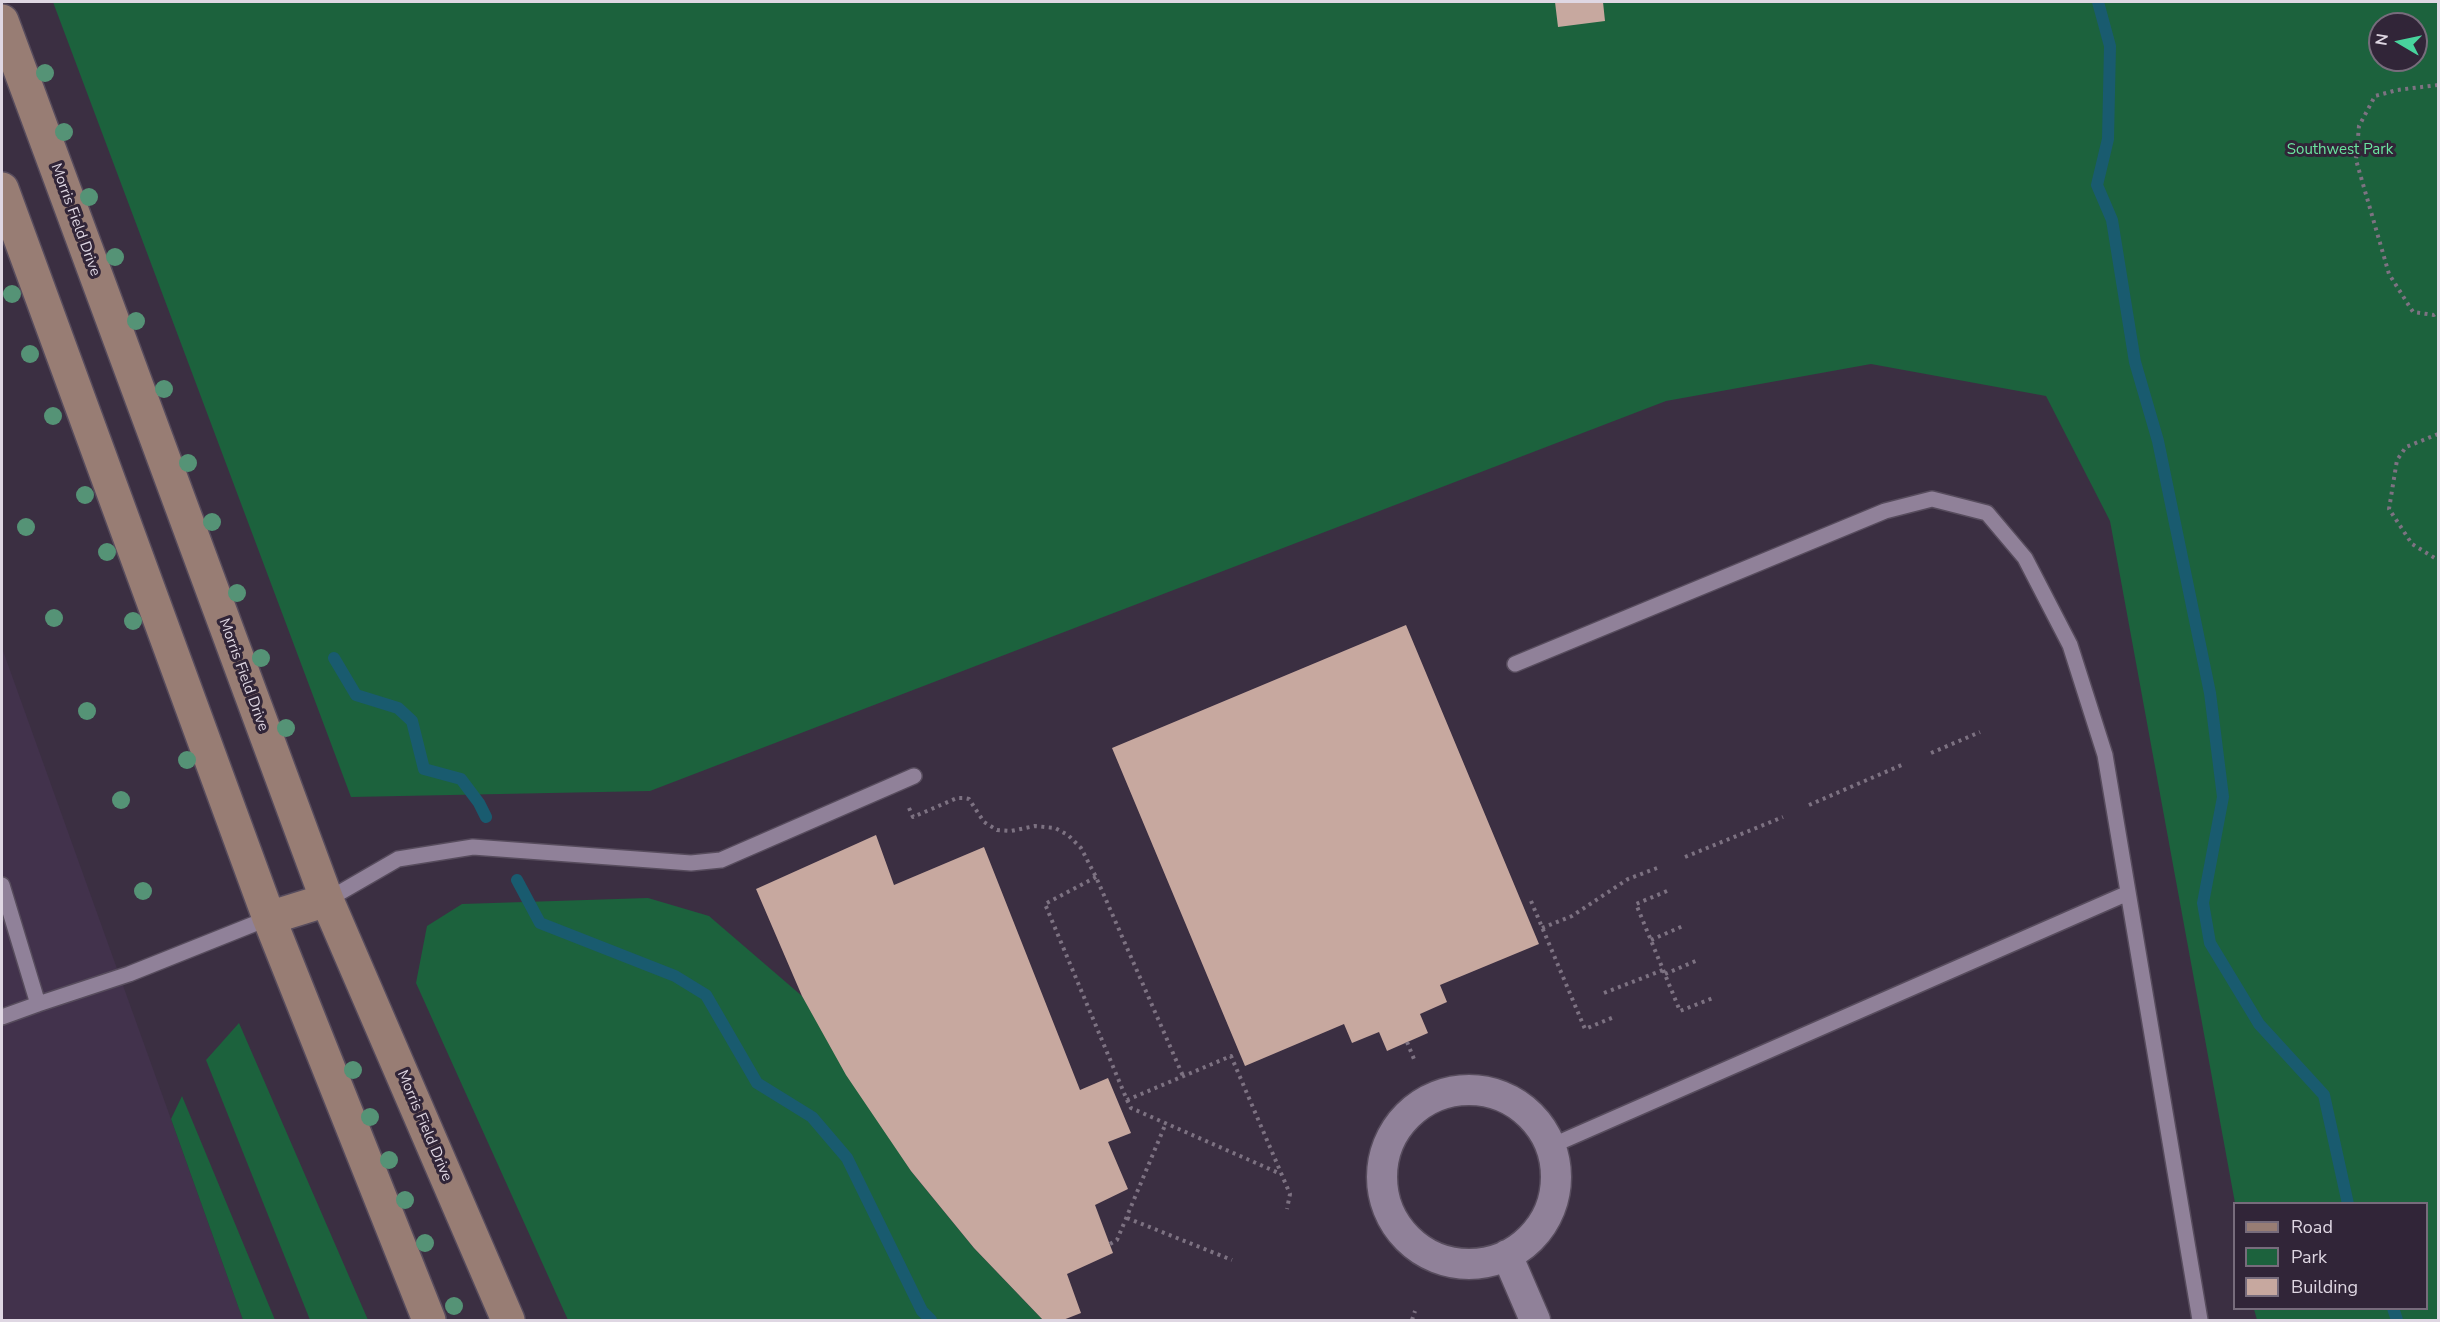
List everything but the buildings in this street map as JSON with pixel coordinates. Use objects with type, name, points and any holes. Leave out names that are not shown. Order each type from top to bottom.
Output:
[{"type":"street","name":"Morris Field Drive","points":[[2,21],[327,900],[508,1320]]},
{"type":"street","points":[[2,189],[269,918],[429,1320]]},
{"type":"street","points":[[269,918],[327,900]]},
{"type":"street","points":[[1460,1089],[1470,1089],[1489,1091],[1516,1102],[1537,1121],[1551,1146],[1557,1174],[1553,1203],[1539,1229],[1520,1249],[1494,1262],[1465,1265],[1437,1259],[1412,1244],[1393,1221],[1382,1194],[1382,1164],[1390,1136],[1408,1112],[1431,1097],[1460,1089]]},
{"type":"street","points":[[1507,1255],[1534,1320]]},
{"type":"lane","points":[[1515,664],[1885,511],[1932,499],[1987,513],[2025,558],[2070,645],[2105,755],[2200,1320]]},
{"type":"lane","points":[[327,900],[398,859],[473,847],[691,863],[721,860],[914,776]]},
{"type":"lane","points":[[2,885],[38,1004]]},
{"type":"lane","points":[[1551,1146],[2128,892]]},
{"type":"lane","points":[[2,1017],[129,974],[269,918]]},
{"type":"path","points":[[2439,85],[2397,90],[2375,96],[2359,126],[2355,160],[2389,274],[2413,312],[2434,315],[2439,312]]},
{"type":"path","points":[[2439,434],[2406,447],[2397,460],[2390,509],[2412,544],[2439,560]]},
{"type":"path","points":[[1931,753],[1980,732]]},
{"type":"path","points":[[1809,805],[1904,764]]},
{"type":"path","points":[[913,818],[957,798],[969,799],[984,822],[997,830],[1011,831],[1035,826],[1054,828],[1068,835],[1081,848],[1096,877],[1183,1076]]},
{"type":"path","points":[[1685,857],[1783,817]]},
{"type":"path","points":[[1542,928],[1572,916],[1628,879],[1657,868]]},
{"type":"path","points":[[1096,877],[1045,904],[1131,1108],[1282,1174]]},
{"type":"path","points":[[1667,891],[1636,904],[1680,1011],[1713,998]]},
{"type":"path","points":[[1531,901],[1585,1029],[1614,1017]]},
{"type":"path","points":[[1651,940],[1683,926]]},
{"type":"path","points":[[1604,993],[1698,960]]},
{"type":"path","points":[[1407,1042],[1414,1059]]},
{"type":"path","points":[[1127,1100],[1231,1056],[1290,1194],[1287,1209]]},
{"type":"path","points":[[1110,1244],[1117,1240],[1166,1123]]},
{"type":"path","points":[[1127,1218],[1232,1260]]},
{"type":"path","points":[[1412,1320],[1415,1311]]},
{"type":"shaded area","points":[[2,648],[243,1320],[2,1320]]},
{"type":"green space","name":"Southwest Park","points":[[53,2],[2438,2],[2438,1320],[2257,1320],[2254,1310],[2428,1310],[2428,1202],[2235,1202],[2110,521],[2046,396],[1871,364],[1666,401],[650,791],[351,797]]},
{"type":"green space","points":[[648,898],[709,916],[802,996],[911,1171],[974,1248],[1043,1320],[568,1320],[416,983],[427,926],[462,904]]},
{"type":"green space","points":[[239,1023],[368,1320],[310,1320],[206,1060]]},
{"type":"green space","points":[[182,1096],[275,1320],[243,1320],[171,1119]]},
{"type":"waterway","points":[[2098,2],[2110,46],[2108,139],[2097,185],[2112,220],[2135,362],[2158,441],[2210,693],[2223,797],[2203,903],[2210,943],[2259,1024],[2324,1095],[2348,1202]]},
{"type":"waterway","points":[[334,658],[356,695],[398,708],[412,721],[424,769],[461,779],[479,803],[486,817]]},
{"type":"waterway","points":[[517,880],[540,923],[675,976],[706,995],[757,1083],[812,1117],[847,1158],[922,1311],[931,1320]]},
{"type":"waterway","points":[[2394,1310],[2397,1320]]}]
